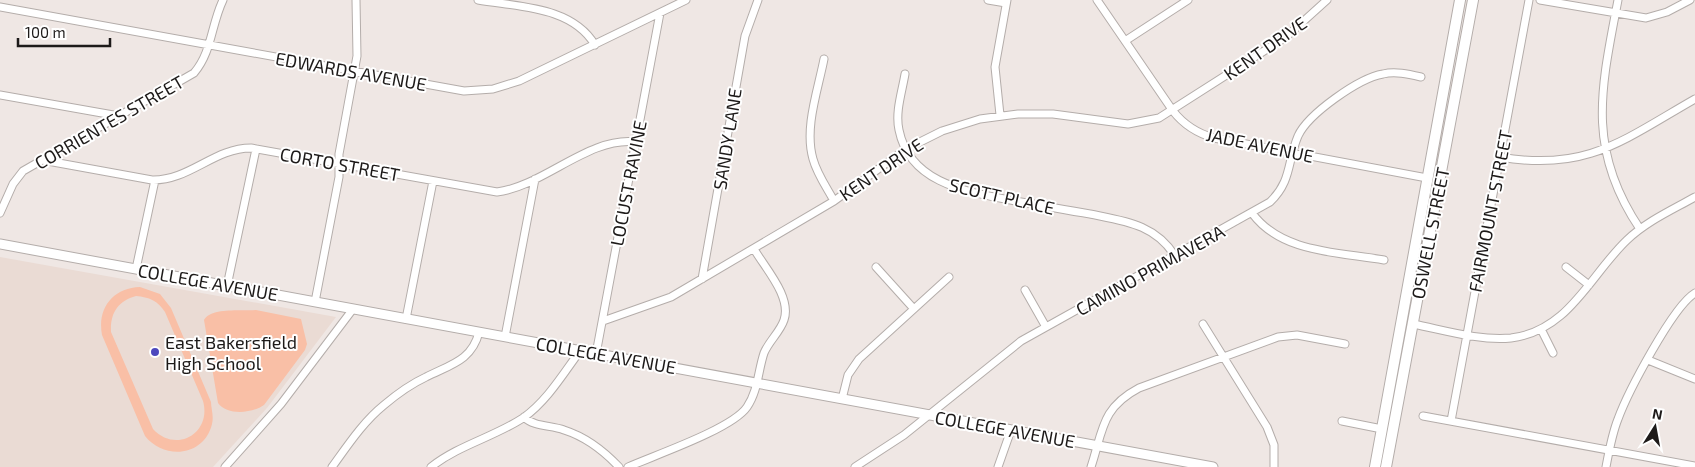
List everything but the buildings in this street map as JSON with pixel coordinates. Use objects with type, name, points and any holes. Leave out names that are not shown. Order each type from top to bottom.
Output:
[{"type":"main road","name":"OSWELL STREET","points":[[1375,467],[1460,0]]},
{"type":"main road","name":"OSWELL STREET","points":[[1386,467],[1473,0]]},
{"type":"main road","points":[[1427,178],[1432,184],[1425,220],[1428,242]]},
{"type":"main road","points":[[1413,324],[1408,318],[1415,252]]},
{"type":"street","points":[[0,3],[3,0]]},
{"type":"street","name":"CORRIENTES STREET","points":[[0,213],[17,177],[42,160],[187,78],[199,66],[209,46],[214,23],[223,0]]},
{"type":"street","points":[[314,302],[339,177],[339,164],[355,72],[357,42],[356,0]]},
{"type":"street","points":[[478,0],[568,18],[584,30],[595,45]]},
{"type":"street","name":"EDWARDS AVENUE","points":[[0,7],[453,90],[477,91],[519,81],[686,0]]},
{"type":"street","name":"SANDY LANE","points":[[702,279],[745,36],[758,0]]},
{"type":"street","points":[[988,0],[1006,2],[995,67],[1000,115]]},
{"type":"street","name":"JADE AVENUE","points":[[1097,0],[1173,110],[1187,126],[1206,136],[1427,178]]},
{"type":"street","points":[[1125,41],[1188,0]]},
{"type":"street","name":"KENT DRIVE","points":[[602,321],[662,302],[834,201],[906,149],[949,128],[1000,115],[1053,114],[1128,124],[1148,122],[1173,110],[1286,37],[1327,0]]},
{"type":"street","name":"FAIRMOUNT STREET","points":[[1451,421],[1529,0]]},
{"type":"street","points":[[1540,0],[1635,17],[1659,15],[1690,0]]},
{"type":"street","points":[[1618,0],[1601,98],[1605,150],[1618,192],[1640,229]]},
{"type":"street","name":"LOCUST RAVINE","points":[[596,354],[660,13]]},
{"type":"street","points":[[824,59],[810,140],[817,170],[834,201]]},
{"type":"street","name":"CAMINO PRIMAVERA","points":[[855,467],[886,448],[1021,341],[1270,202],[1282,188],[1290,171],[1293,152],[1299,134],[1312,117],[1363,81],[1388,73],[1420,77]]},
{"type":"street","name":"SCOTT PLACE","points":[[905,74],[898,121],[906,149],[922,169],[952,187],[1131,222],[1159,236],[1175,256]]},
{"type":"street","points":[[0,94],[120,116]]},
{"type":"street","points":[[1500,157],[1522,161],[1555,162],[1588,156],[1605,150],[1695,99]]},
{"type":"street","name":"CORTO STREET","points":[[42,160],[155,180],[181,175],[231,149],[256,149],[497,192],[516,188],[605,145],[621,141],[636,142]]},
{"type":"street","points":[[227,286],[256,149]]},
{"type":"street","points":[[505,337],[535,179]]},
{"type":"street","points":[[136,269],[155,180]]},
{"type":"street","points":[[406,319],[433,181]]},
{"type":"street","points":[[1413,324],[1500,338],[1522,336],[1541,329],[1563,315],[1619,248],[1640,229],[1695,196]]},
{"type":"street","points":[[1252,213],[1265,229],[1292,243],[1384,260]]},
{"type":"street","name":"COLLEGE AVENUE","points":[[0,244],[1213,467]]},
{"type":"street","points":[[628,467],[725,425],[746,408],[758,383],[766,348],[781,326],[785,313],[783,299],[754,249]]},
{"type":"street","points":[[876,267],[914,309]]},
{"type":"street","points":[[1566,267],[1589,285]]},
{"type":"street","points":[[842,399],[848,376],[858,359],[949,277]]},
{"type":"street","points":[[1025,290],[1046,327]]},
{"type":"street","points":[[1606,467],[1618,419],[1648,360],[1676,310],[1695,293]]},
{"type":"street","points":[[225,467],[282,404],[353,309]]},
{"type":"street","points":[[1203,324],[1222,357],[1268,427],[1274,445],[1274,467]]},
{"type":"street","points":[[1541,329],[1553,353]]},
{"type":"street","points":[[332,467],[358,432],[382,406],[410,386],[463,359],[474,346],[479,332]]},
{"type":"street","points":[[1091,467],[1099,432],[1107,414],[1130,392],[1222,357],[1287,336],[1345,344]]},
{"type":"street","points":[[431,467],[450,454],[524,417],[544,398],[580,351]]},
{"type":"street","points":[[1648,360],[1695,379]]},
{"type":"street","points":[[1423,416],[1695,466]]},
{"type":"street","points":[[524,417],[533,423],[551,426],[574,434],[598,448],[619,467]]},
{"type":"street","points":[[1342,421],[1382,429]]},
{"type":"street","points":[[998,467],[1011,430]]},
{"type":"shaded area","name":"East Bakersfield High School","points":[[0,257],[336,317],[267,408],[213,467],[0,467]]},
{"type":"shaded area","points":[[140,287],[160,294],[171,308],[211,402],[213,421],[208,435],[192,449],[172,451],[162,449],[145,436],[102,335],[102,316],[109,301],[122,291]],"holes":[[[141,297],[156,302],[165,312],[203,401],[204,412],[202,422],[197,431],[181,440],[172,440],[162,436],[153,429],[111,332],[112,319],[116,309],[130,298]]]},
{"type":"shaded area","points":[[256,310],[301,319],[307,344],[305,350],[264,405],[253,410],[240,412],[227,410],[218,403],[204,320],[213,313],[220,311]]},
{"type":"place","name":"East Bakersfield High School","points":[[155,352]]}]
